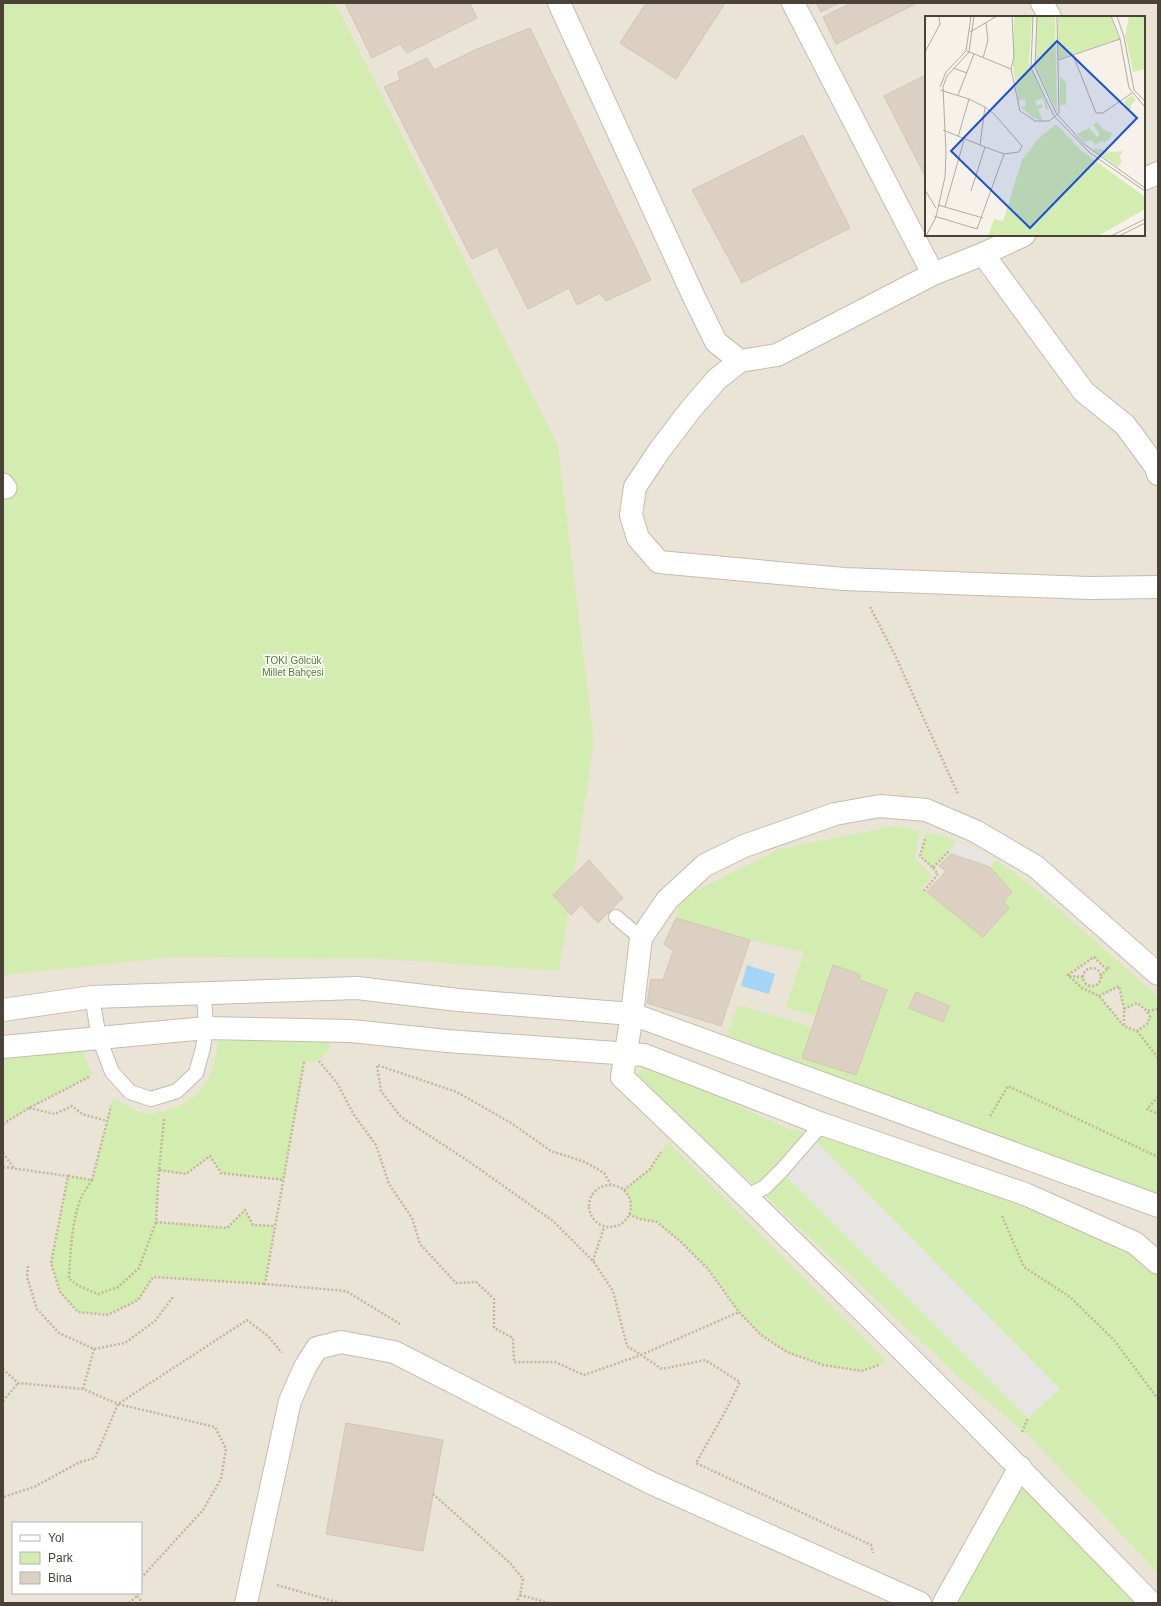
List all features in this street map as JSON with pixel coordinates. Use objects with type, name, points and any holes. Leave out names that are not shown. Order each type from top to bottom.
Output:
[{"type":"street","points":[[559,3],[716,342],[740,361]]},
{"type":"street","points":[[793,3],[933,274]]},
{"type":"street","points":[[1042,3],[1049,16]]},
{"type":"street","points":[[1145,179],[1158,173]]},
{"type":"street","points":[[1022,236],[983,254],[933,274],[777,355],[740,361],[717,379],[691,409],[659,451],[635,487],[631,515],[638,538],[659,562],[854,579],[1089,588],[1158,587]]},
{"type":"street","points":[[983,254],[1084,392],[1125,425],[1156,467],[1158,474]]},
{"type":"street","points":[[1151,1603],[1020,1467],[748,1196],[622,1077],[632,1014],[641,938],[667,900],[705,865],[744,846],[835,814],[880,806],[926,810],[975,831],[1035,866],[1158,974]]},
{"type":"street","points":[[3,1010],[92,997],[357,988],[458,1000],[632,1014],[1158,1206]]},
{"type":"street","points":[[3,1047],[206,1028],[351,1031],[447,1041],[644,1055],[822,1124],[1025,1194],[1135,1243],[1158,1263]]},
{"type":"street","points":[[246,1603],[290,1401],[305,1367],[317,1348],[341,1342],[394,1352],[651,1483],[920,1603]]},
{"type":"street","points":[[944,1603],[1020,1467]]},
{"type":"lane","points":[[616,917],[641,938]]},
{"type":"lane","points":[[92,997],[99,1038],[112,1072],[130,1092],[151,1099],[177,1091],[196,1073],[203,1048],[206,1028],[204,993]]},
{"type":"lane","points":[[748,1196],[765,1186],[822,1124]]},
{"type":"path","points":[[854,579],[895,655],[975,831]]},
{"type":"path","points":[[924,891],[938,874],[920,856],[926,832]]},
{"type":"path","points":[[933,868],[952,848]]},
{"type":"path","points":[[1068,975],[1094,957],[1107,970]]},
{"type":"path","points":[[1100,976],[1112,965]]},
{"type":"path","points":[[1089,968],[1098,970],[1101,979],[1098,984],[1092,987],[1084,983],[1082,977],[1084,972],[1089,968]]},
{"type":"path","points":[[1068,975],[1082,977]]},
{"type":"path","points":[[1068,975],[1082,988],[1099,996],[1124,1026],[1137,1031],[1158,1058]]},
{"type":"path","points":[[1099,996],[1119,986],[1124,1009],[1124,1026]]},
{"type":"path","points":[[1124,1009],[1137,1003],[1147,1011],[1150,1017],[1148,1024],[1137,1031]]},
{"type":"path","points":[[1147,1011],[1158,1009]]},
{"type":"path","points":[[319,1061],[336,1083],[354,1115],[376,1145],[389,1184],[412,1218],[420,1244],[456,1283],[476,1282],[494,1299],[494,1328],[513,1338],[514,1362],[555,1362],[584,1376],[641,1355],[739,1312]]},
{"type":"path","points":[[265,1284],[304,1062]]},
{"type":"path","points":[[611,1185],[604,1174],[585,1162],[552,1151],[511,1123],[457,1092],[378,1064],[381,1091],[401,1116],[553,1221],[593,1261],[613,1291],[627,1346],[662,1369],[705,1360],[740,1382],[696,1463],[871,1545],[874,1557]]},
{"type":"path","points":[[3,1124],[29,1108],[93,1075]]},
{"type":"path","points":[[989,1117],[1008,1086],[1158,1157]]},
{"type":"path","points":[[1158,1097],[1147,1109],[1158,1114]]},
{"type":"path","points":[[29,1108],[55,1114],[72,1106],[82,1114],[107,1121]]},
{"type":"path","points":[[111,1106],[92,1180],[81,1196],[75,1220],[69,1279],[79,1286],[98,1294],[118,1287],[139,1268],[156,1222],[159,1170],[165,1112]]},
{"type":"path","points":[[624,1190],[650,1170],[664,1147]]},
{"type":"path","points":[[3,1153],[14,1168]]},
{"type":"path","points":[[159,1170],[186,1174],[210,1156],[220,1173],[284,1180]]},
{"type":"path","points":[[3,1167],[92,1180]]},
{"type":"path","points":[[68,1176],[51,1263],[60,1292],[78,1312],[108,1315],[138,1300],[153,1277],[346,1291],[402,1326]]},
{"type":"path","points":[[611,1185],[618,1186],[624,1190],[631,1201],[631,1208],[629,1214],[620,1224],[604,1227],[595,1221],[589,1208],[592,1194],[604,1186],[611,1185]]},
{"type":"path","points":[[156,1222],[227,1228],[245,1210],[253,1225],[275,1226]]},
{"type":"path","points":[[1000,1210],[1024,1267],[1070,1298],[1114,1340],[1158,1399]]},
{"type":"path","points":[[629,1214],[639,1219],[657,1222],[681,1242],[708,1269],[739,1312],[762,1335],[787,1352],[823,1365],[862,1371],[881,1364]]},
{"type":"path","points":[[593,1261],[604,1227]]},
{"type":"path","points":[[28,1266],[27,1277],[37,1310],[59,1333],[94,1349],[125,1343],[155,1321],[173,1297]]},
{"type":"path","points":[[3,1497],[34,1487],[80,1462],[95,1458],[118,1404],[247,1320],[268,1336],[286,1358]]},
{"type":"path","points":[[83,1389],[94,1349]]},
{"type":"path","points":[[3,1369],[18,1383],[83,1389],[118,1404],[215,1427],[226,1449],[221,1479],[203,1510],[142,1577]]},
{"type":"path","points":[[3,1401],[18,1383]]},
{"type":"path","points":[[433,1494],[510,1563],[523,1579],[520,1595],[516,1603]]},
{"type":"path","points":[[252,1574],[260,1580],[340,1603]]},
{"type":"path","points":[[129,1603],[137,1594],[143,1603]]},
{"type":"path","points":[[520,1595],[549,1603]]},
{"type":"shaded area","points":[[3,3],[1158,3],[1158,1603],[3,1603]]},
{"type":"shaded area","points":[[957,842],[996,860],[990,867],[947,853]]},
{"type":"shaded area","points":[[812,1137],[1060,1389],[1028,1418],[781,1171]]},
{"type":"green space","name":"TOKİ Gölcük Millet Bahçesi","points":[[3,3],[335,3],[558,446],[594,743],[559,971],[386,959],[175,957],[3,975]]},
{"type":"green space","points":[[895,826],[920,831],[915,858],[932,876],[922,889],[983,937],[1009,908],[1004,902],[1012,892],[990,867],[996,860],[1037,890],[1158,997],[1158,1195],[726,1037],[738,1005],[812,1027],[802,1058],[856,1074],[887,990],[860,980],[859,974],[833,965],[816,1016],[786,1008],[804,952],[750,940],[676,918],[681,898],[780,849]],"holes":[[[1093,958],[1107,969],[1100,976],[1099,982],[1096,985],[1092,987],[1084,983],[1083,977],[1068,975]],[[1119,987],[1124,1009],[1138,1003],[1147,1011],[1150,1017],[1147,1024],[1137,1031],[1124,1026],[1100,996]],[[916,992],[949,1006],[943,1021],[909,1008]]]},
{"type":"green space","points":[[926,832],[945,836],[957,842],[933,868],[920,856]]},
{"type":"green space","points":[[282,1039],[331,1041],[329,1050],[319,1061],[304,1062],[284,1180],[221,1173],[210,1156],[186,1174],[159,1170],[156,1222],[227,1228],[245,1210],[253,1225],[275,1226],[265,1284],[153,1277],[138,1300],[108,1315],[78,1312],[60,1292],[51,1263],[68,1176],[92,1180],[113,1098],[140,1112],[157,1113],[166,1111],[183,1104],[198,1093],[203,1087],[214,1065],[218,1041]]},
{"type":"green space","points":[[81,1049],[93,1075],[29,1108],[3,1124],[3,1057]]},
{"type":"green space","points":[[645,1063],[786,1128],[876,1151],[1087,1231],[1133,1253],[1158,1274],[1158,1573],[1032,1439],[959,1377],[728,1161],[635,1080]]},
{"type":"green space","points":[[668,1142],[887,1362],[862,1371],[823,1365],[787,1352],[761,1335],[739,1312],[708,1269],[681,1242],[657,1222],[639,1219],[629,1214],[630,1202],[624,1190],[650,1169]]},
{"type":"green space","points":[[1021,1481],[1137,1603],[956,1603]]},
{"type":"water","points":[[747,965],[775,974],[769,994],[741,986]]},
{"type":"building","points":[[345,3],[470,3],[477,18],[407,53],[400,44],[372,58]]},
{"type":"building","points":[[646,3],[725,3],[676,79],[620,43]]},
{"type":"building","points":[[816,3],[839,3],[821,12]]},
{"type":"building","points":[[851,3],[917,3],[836,44],[823,17]]},
{"type":"building","points":[[530,28],[651,280],[606,301],[600,293],[577,305],[569,288],[528,309],[497,247],[472,259],[384,87],[400,80],[398,72],[427,58],[434,70],[475,50]]},
{"type":"building","points":[[925,76],[925,176],[884,96]]},
{"type":"building","points":[[803,135],[850,228],[742,283],[692,190]]},
{"type":"building","points":[[951,854],[990,867],[1012,892],[1004,902],[1009,908],[983,937],[927,892],[946,871],[939,866]]},
{"type":"building","points":[[589,860],[623,898],[598,923],[581,905],[571,915],[553,895]]},
{"type":"building","points":[[676,918],[750,940],[721,1026],[647,1003],[651,979],[663,980],[673,951],[664,944]]},
{"type":"building","points":[[833,965],[859,974],[860,980],[887,990],[856,1075],[802,1058]]},
{"type":"building","points":[[916,992],[949,1006],[943,1022],[909,1008]]},
{"type":"building","points":[[346,1423],[443,1440],[423,1551],[326,1534]]}]
